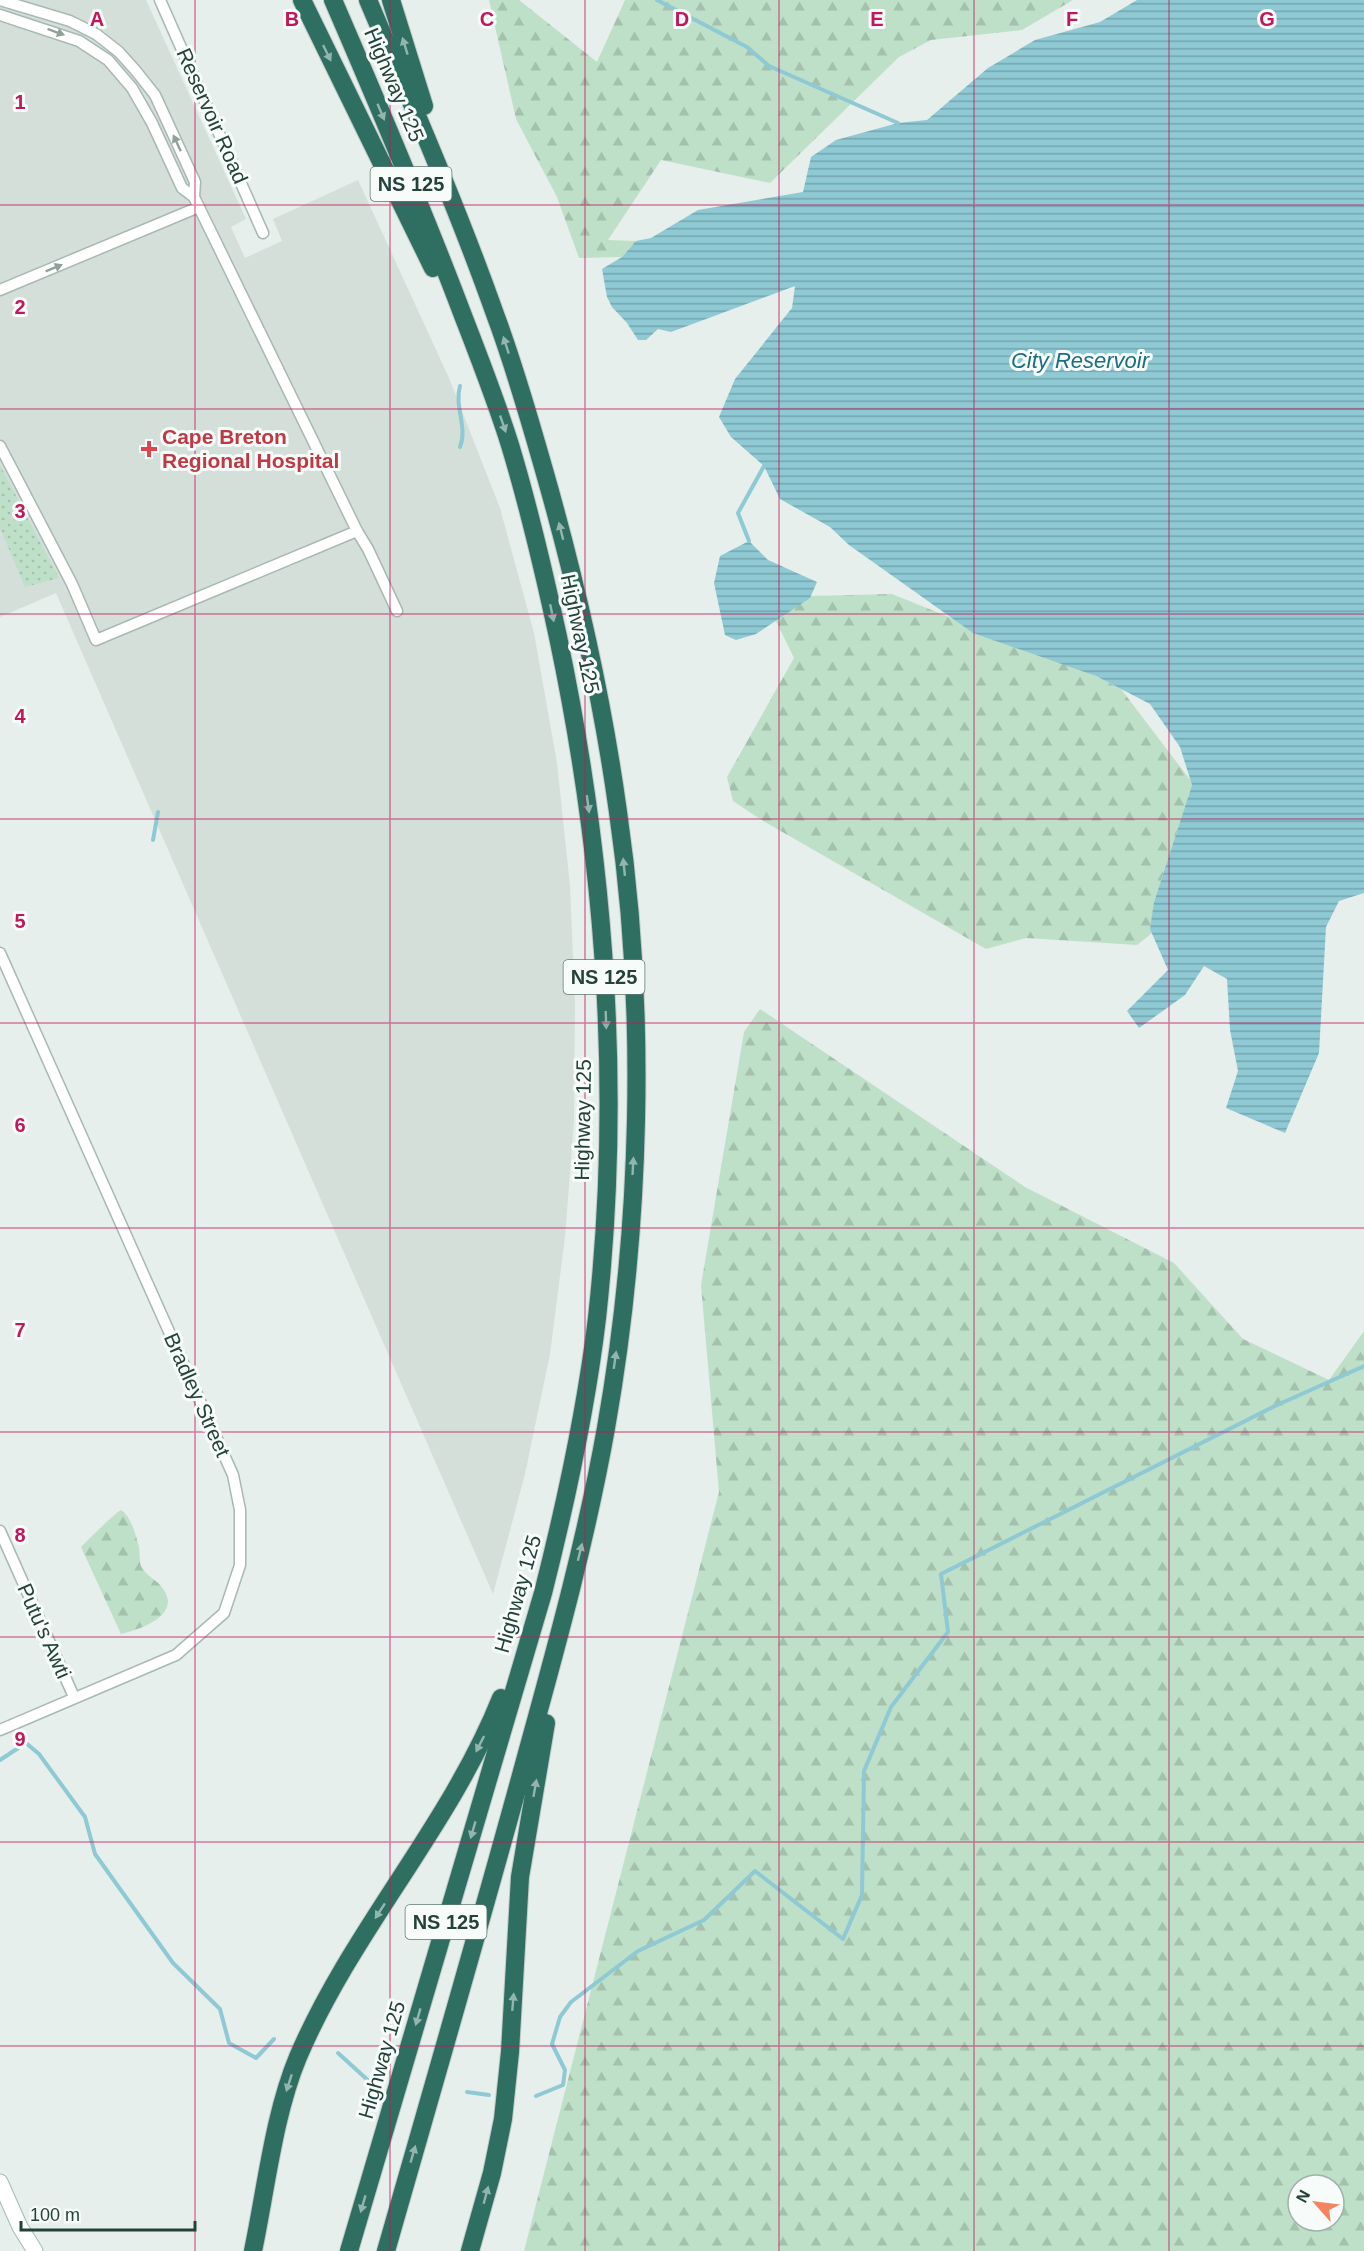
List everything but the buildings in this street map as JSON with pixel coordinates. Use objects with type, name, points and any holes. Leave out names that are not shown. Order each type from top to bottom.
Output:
[{"type":"highway","points":[[302,0],[484,369]]},
{"type":"highway","name":"Highway 125","points":[[333,0],[484,369],[529,511],[581,752],[600,899],[606,1016],[606,1167],[597,1319],[579,1432],[561,1521],[543,1593],[349,2251]]},
{"type":"highway","name":"Highway 125","points":[[368,0],[453,202],[497,318],[533,430],[559,523],[599,693],[618,812],[630,926],[635,1080],[629,1248],[607,1423],[588,1518],[514,1801],[386,2251]]},
{"type":"highway","points":[[391,0],[453,202]]},
{"type":"highway","points":[[253,2251],[279,2116],[298,2056],[332,1990],[473,1758],[493,1718],[543,1593]]},
{"type":"highway","points":[[470,2251],[492,2173],[503,2119],[510,2052],[520,1877],[565,1608]]},
{"type":"main road","points":[[0,2182],[20,2227],[36,2251]]},
{"type":"street","points":[[0,0],[70,21],[96,34],[136,70],[155,95],[195,182],[196,202]]},
{"type":"street","name":"Reservoir Road","points":[[160,0],[263,233]]},
{"type":"street","points":[[0,15],[79,41],[108,60],[132,87],[152,123],[182,188],[196,202],[397,611]]},
{"type":"street","points":[[0,290],[196,202]]},
{"type":"street","points":[[0,446],[72,584],[96,640],[357,531]]},
{"type":"street","name":"Bradley Street","points":[[0,952],[233,1475],[240,1510],[240,1565],[224,1612],[176,1654],[0,1730]]},
{"type":"street","name":"Putu's Awti","points":[[0,1531],[5,1557],[74,1697]]},
{"type":"shaded area","name":"Cape Breton Regional Hospital","points":[[0,0],[146,0],[246,219],[231,227],[245,258],[282,241],[273,219],[358,180],[449,378],[500,508],[534,633],[557,763],[570,886],[575,1005],[574,1121],[565,1237],[550,1354],[525,1474],[493,1594],[56,593],[0,617]]},
{"type":"green space","points":[[489,0],[519,0],[597,62],[625,0],[1073,0],[1022,30],[931,40],[899,57],[770,183],[661,160],[608,240],[636,241],[622,257],[579,258],[557,197],[516,119]]},
{"type":"green space","points":[[0,465],[59,578],[25,587],[0,528]]},
{"type":"green space","points":[[892,594],[1096,676],[1121,689],[1191,781],[1192,785],[1154,902],[1152,933],[1137,945],[1026,938],[986,949],[760,819],[733,801],[727,777],[794,658],[776,621],[811,596]]},
{"type":"green space","points":[[760,1009],[1025,1187],[1174,1263],[1243,1339],[1329,1380],[1364,1331],[1364,2251],[524,2251],[719,1492],[701,1285],[744,1032]]},
{"type":"green space","points":[[121,1510],[128,1517],[135,1532],[141,1566],[160,1585],[167,1595],[168,1604],[164,1612],[149,1624],[121,1634],[81,1547]]},
{"type":"water","name":"City Reservoir","points":[[1137,0],[1364,0],[1364,893],[1339,901],[1326,927],[1319,1053],[1285,1133],[1226,1108],[1238,1071],[1230,1030],[1227,979],[1204,966],[1185,995],[1139,1028],[1127,1011],[1168,970],[1150,929],[1154,902],[1192,785],[1180,747],[1150,704],[1096,676],[973,633],[849,545],[830,527],[780,499],[764,466],[731,437],[719,417],[735,379],[792,308],[795,286],[671,332],[658,329],[646,340],[638,340],[627,323],[612,307],[607,297],[602,269],[622,257],[636,241],[651,238],[698,210],[803,192],[811,157],[836,140],[898,123],[927,120],[988,68],[1035,40],[1100,22]]},
{"type":"water","points":[[749,541],[768,560],[817,582],[810,598],[756,634],[736,640],[725,635],[714,583],[720,556]]},
{"type":"waterway","points":[[657,0],[747,47],[769,66],[898,123]]},
{"type":"waterway","points":[[460,386],[459,402],[463,432],[460,447]]},
{"type":"waterway","points":[[749,541],[738,513],[764,466]]},
{"type":"waterway","points":[[153,840],[158,812]]},
{"type":"waterway","points":[[536,2096],[563,2085],[565,2070],[552,2044],[560,2017],[571,2002],[638,1951],[704,1920],[755,1871],[843,1939],[862,1895],[864,1771],[891,1707],[948,1632],[941,1574],[1275,1406],[1364,1366]]},
{"type":"waterway","points":[[0,1760],[26,1743],[39,1754],[85,1817],[95,1854],[173,1963],[220,2009],[229,2043],[256,2058],[274,2039]]},
{"type":"waterway","points":[[338,2053],[371,2083]]},
{"type":"waterway","points":[[467,2092],[489,2095]]},
{"type":"place","name":"Cape Breton Regional Hospital","points":[[149,449]]}]
